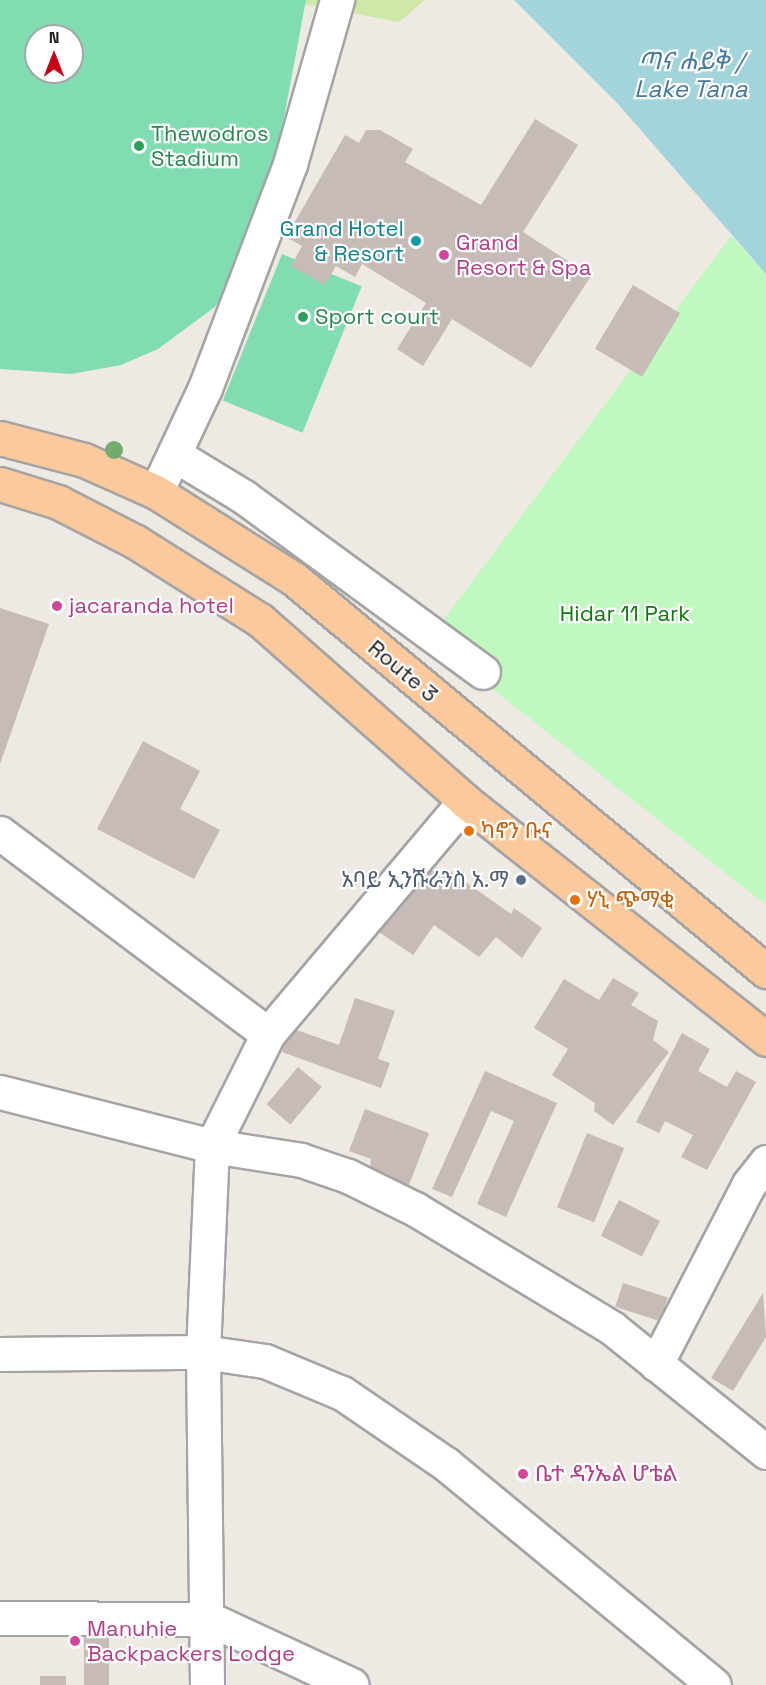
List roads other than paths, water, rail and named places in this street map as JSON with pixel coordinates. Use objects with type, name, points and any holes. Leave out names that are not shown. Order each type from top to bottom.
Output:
[{"type":"main road","name":"Route 3","points":[[0,438],[84,460],[156,492],[294,579],[766,971]]},
{"type":"main road","points":[[0,484],[58,502],[207,584],[260,620],[465,801],[766,1039]]},
{"type":"street","points":[[156,492],[205,388],[290,164],[337,0]]},
{"type":"street","points":[[175,455],[244,497],[483,672]]},
{"type":"street","points":[[207,1685],[209,1619],[203,1352],[212,1146],[268,1034],[465,801]]},
{"type":"street","points":[[0,833],[268,1034]]},
{"type":"street","points":[[0,1092],[212,1146],[301,1160],[348,1176],[415,1209],[602,1322],[766,1452]]},
{"type":"street","points":[[656,1364],[749,1184],[766,1162]]},
{"type":"street","points":[[0,1354],[203,1352],[265,1361],[342,1394],[446,1464],[714,1685]]},
{"type":"street","points":[[0,1618],[209,1619],[352,1685]]},
{"type":"water","name":"ጣና ሐይቅ / Lake Tana","points":[[514,0],[766,0],[766,274],[618,104]]},
{"type":"place","name":"Thewodros Stadium","points":[[139,146]]},
{"type":"place","name":"Grand Hotel & Resort","points":[[416,241]]},
{"type":"place","name":"Grand Resort & Spa","points":[[444,255]]},
{"type":"place","name":"Sport court","points":[[303,317]]},
{"type":"place","name":"jacaranda hotel","points":[[57,606]]},
{"type":"place","name":"ካኖን ቡና","points":[[469,831]]},
{"type":"place","name":"አባይ ኢንሹራንስ አ.ማ","points":[[521,880]]},
{"type":"place","name":"ሃኒ ጭማቂ","points":[[575,900]]},
{"type":"place","name":"ቤተ ዳንኤል ሆቴል","points":[[523,1474]]},
{"type":"place","name":"Manuhie Backpackers Lodge","points":[[75,1641]]},
{"type":"park label","name":"Hidar 11 Park","points":[[625,614]]}]
